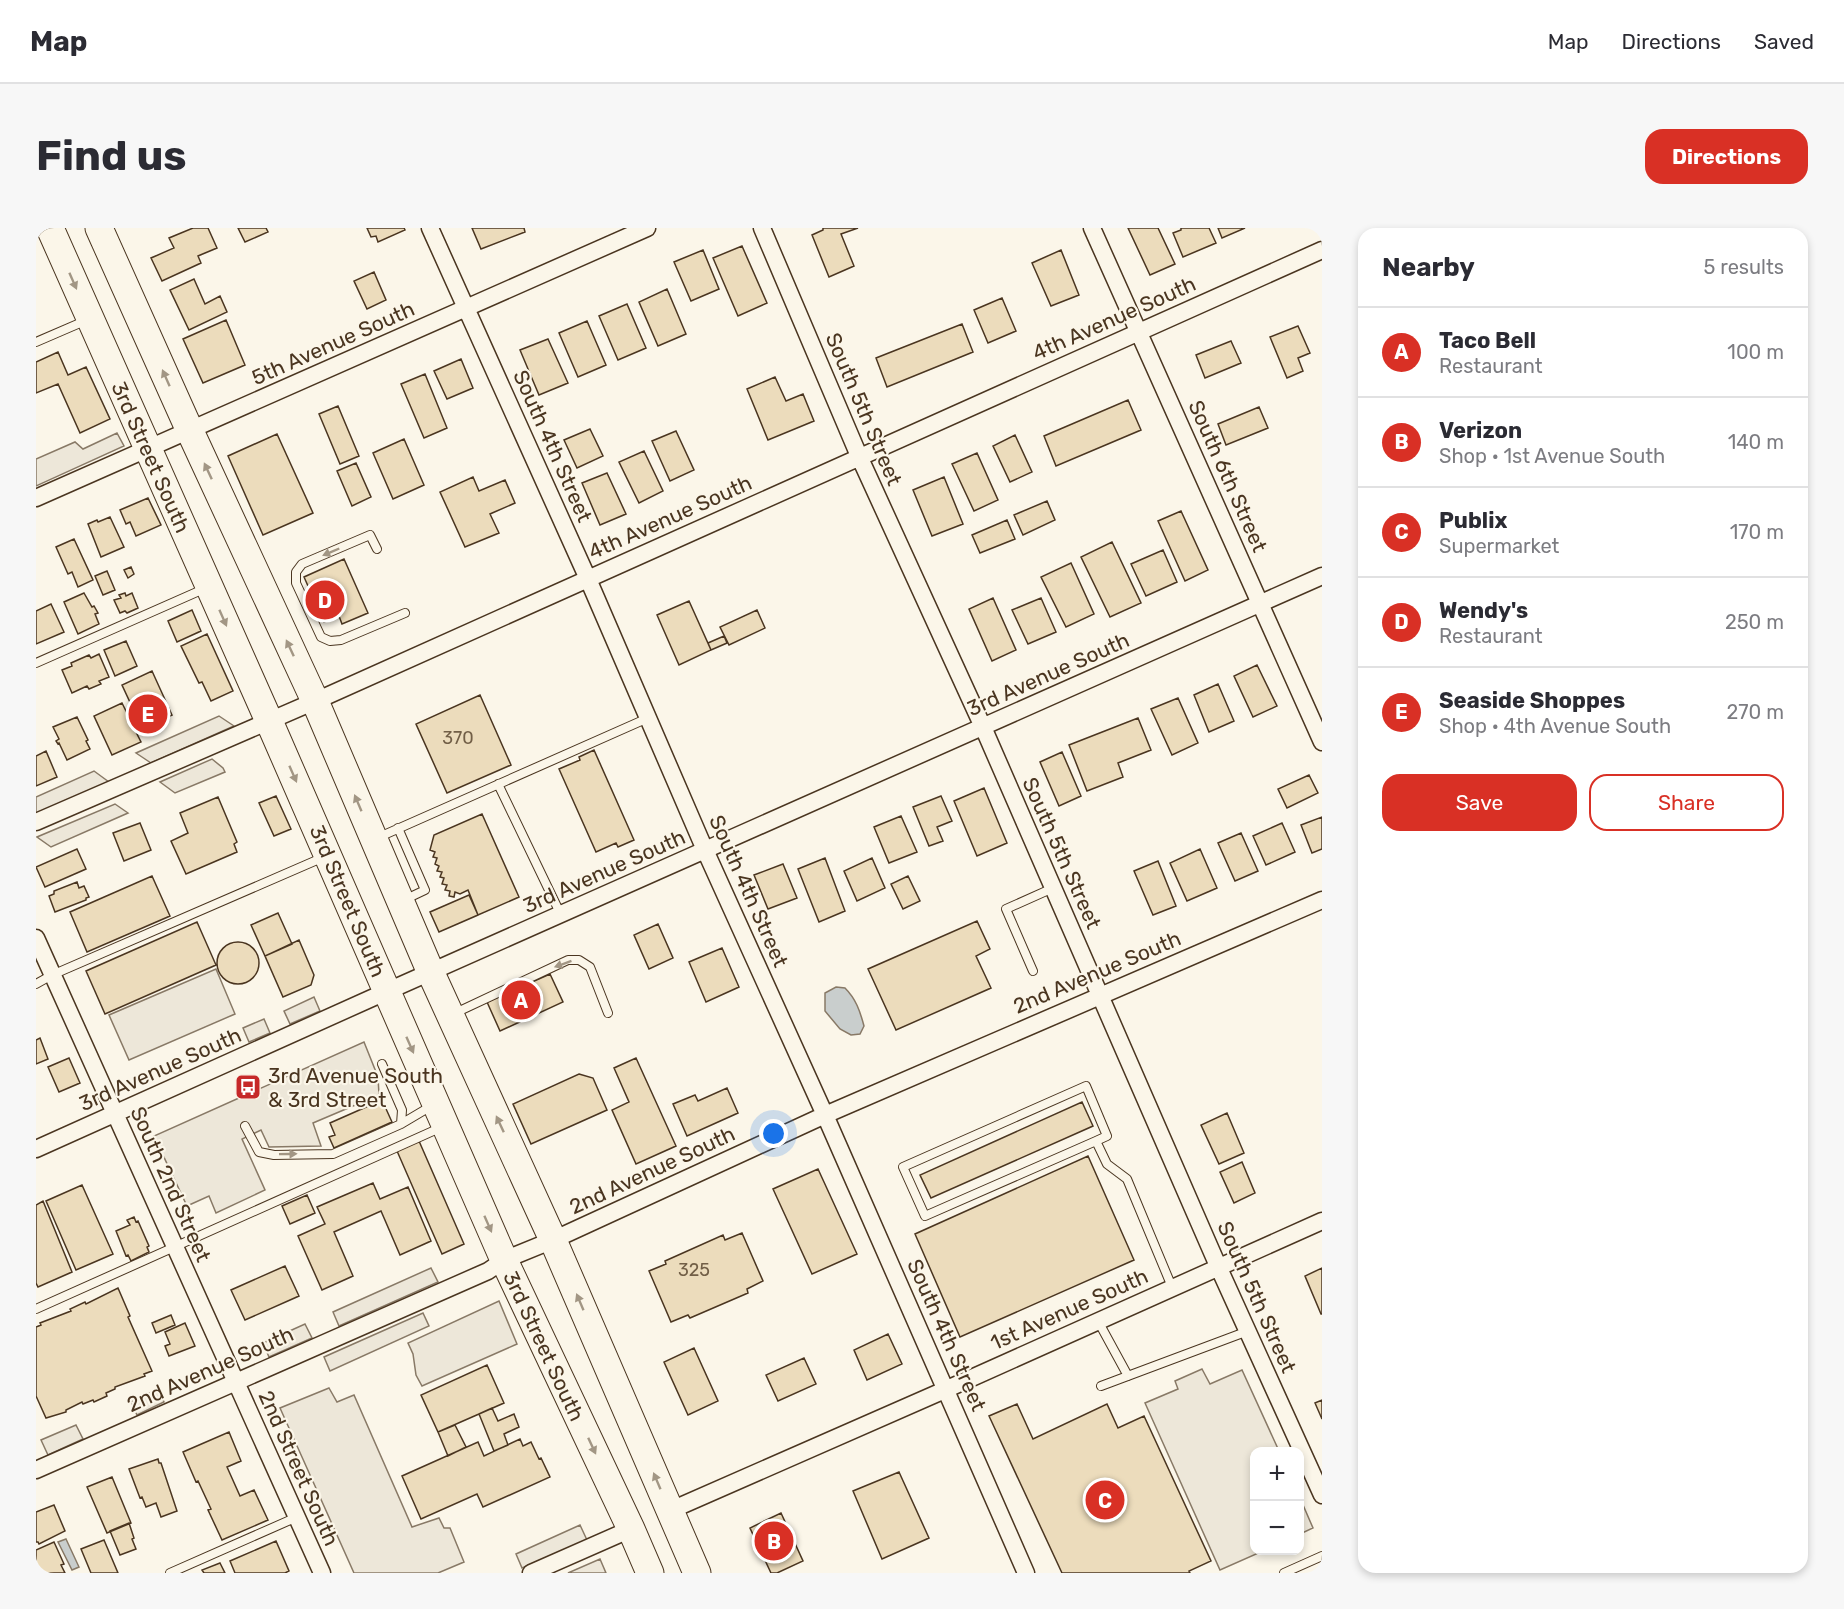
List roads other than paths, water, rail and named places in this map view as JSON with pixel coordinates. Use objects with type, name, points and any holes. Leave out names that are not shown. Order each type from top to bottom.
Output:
[{"type":"main road","name":"3rd Street South","points":[[50,228],[328,855],[504,1260],[650,1573]]},
{"type":"main road","points":[[99,228],[315,701],[386,833],[401,902],[553,1240],[669,1511],[698,1573]]},
{"type":"street","name":"South 4th Street","points":[[430,228],[588,579],[705,850],[947,1389],[1026,1573]]},
{"type":"street","name":"5th Avenue South","points":[[36,498],[647,228]]},
{"type":"street","name":"South 5th Street","points":[[762,228],[859,456],[983,727],[1218,1266],[1322,1495]]},
{"type":"street","name":"South 6th Street","points":[[1092,228],[1322,742]]},
{"type":"street","name":"4th Avenue South","points":[[36,822],[315,701],[1322,250]]},
{"type":"street","name":"3rd Avenue South","points":[[36,1149],[1322,576]]},
{"type":"street","name":"2nd Avenue South","points":[[36,1470],[488,1271],[504,1260],[553,1240],[825,1114],[1322,900]]},
{"type":"street","name":"South 2nd Street","points":[[36,938],[236,1382]]},
{"type":"street","name":"1st Avenue South","points":[[669,1511],[1322,1221]]},
{"type":"street","name":"2nd Street South","points":[[236,1382],[322,1573]]},
{"type":"street","points":[[531,1573],[631,1529]]},
{"type":"lane","points":[[36,342],[90,319]]},
{"type":"lane","points":[[377,549],[370,535],[302,564],[296,572],[296,583],[321,637],[330,641],[341,640],[405,613]]},
{"type":"lane","points":[[36,663],[209,586]]},
{"type":"lane","points":[[386,833],[648,718]]},
{"type":"lane","points":[[498,784],[561,915]]},
{"type":"lane","points":[[36,984],[328,855]]},
{"type":"lane","points":[[1033,971],[1006,909],[1053,888]]},
{"type":"lane","points":[[450,1015],[568,960],[579,960],[590,967],[608,1013]]},
{"type":"lane","points":[[382,1064],[402,1110],[401,1124]]},
{"type":"lane","points":[[1086,1086],[1107,1136],[1096,1141],[925,1216],[903,1167],[1086,1086]]},
{"type":"lane","points":[[245,1126],[259,1152],[274,1155],[333,1154],[401,1124],[440,1114]]},
{"type":"lane","points":[[36,1310],[174,1247],[440,1114]]},
{"type":"lane","points":[[1096,1141],[1107,1164],[1127,1179],[1172,1287]]},
{"type":"lane","points":[[1098,1321],[1128,1376]]},
{"type":"lane","points":[[1101,1386],[1248,1331]]},
{"type":"lane","points":[[171,1573],[297,1518]]},
{"type":"lane","points":[[1284,1573],[1322,1556]]},
{"type":"place","name":"Wendy's","points":[[325,600]]},
{"type":"place","name":"Seaside Shoppes","points":[[148,714]]},
{"type":"place","name":"Taco Bell","points":[[521,1000]]},
{"type":"place","name":"3rd Avenue South & 3rd Street","points":[[248,1087]]},
{"type":"place","name":"Publix","points":[[1105,1500]]},
{"type":"place","name":"Verizon","points":[[774,1541]]}]
